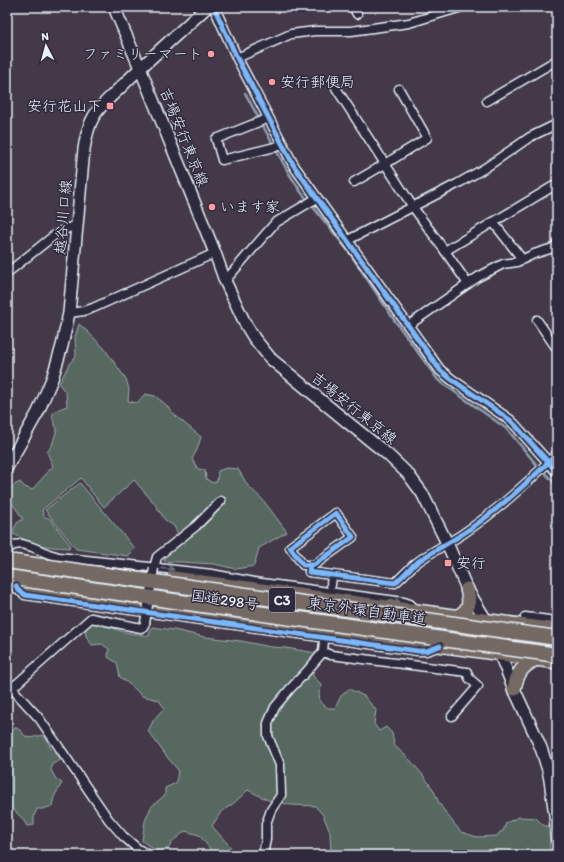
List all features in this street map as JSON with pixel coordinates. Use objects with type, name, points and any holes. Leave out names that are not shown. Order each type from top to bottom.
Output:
[{"type":"highway","name":"国道298号","points":[[7,554],[557,630]]},
{"type":"highway","name":"東京外環自動車道","points":[[7,561],[557,638]]},
{"type":"highway","name":"国道298号","points":[[10,582],[499,655],[555,662]]},
{"type":"highway","name":"東京外環自動車道","points":[[10,582],[308,620],[555,662]]},
{"type":"highway","points":[[458,616],[464,613],[470,602],[467,589]]},
{"type":"highway","points":[[514,690],[518,675],[523,668],[529,662],[537,659]]},
{"type":"main road","name":"吉場安行東京線","points":[[114,7],[215,253],[225,281],[246,326],[271,359],[346,422],[387,454],[408,474],[422,493],[447,543],[467,589],[486,620],[499,655],[545,760],[550,780],[557,840]]},
{"type":"main road","name":"越谷川口線","points":[[7,467],[38,412],[52,379],[62,346],[69,313],[84,148],[89,124],[100,108],[140,68],[207,7]]},
{"type":"street","points":[[214,7],[237,58],[294,166],[316,199],[348,240],[440,370],[510,420],[557,472]]},
{"type":"street","points":[[431,7],[435,15]]},
{"type":"street","points":[[237,58],[291,34],[315,31],[351,31],[409,23],[462,7]]},
{"type":"street","points":[[486,101],[557,60]]},
{"type":"street","points":[[336,88],[413,207],[468,284]]},
{"type":"street","points":[[354,182],[427,138],[399,89]]},
{"type":"street","points":[[269,118],[216,139],[222,160],[282,145]]},
{"type":"street","points":[[348,240],[457,184],[530,137],[557,124]]},
{"type":"street","points":[[445,251],[557,184]]},
{"type":"street","points":[[225,281],[275,223],[316,199]]},
{"type":"street","points":[[493,222],[522,259]]},
{"type":"street","points":[[7,273],[56,234],[77,225]]},
{"type":"street","points":[[409,325],[478,277],[503,264],[517,262],[534,254],[553,248],[557,244]]},
{"type":"street","points":[[69,313],[93,308],[215,253]]},
{"type":"street","points":[[537,320],[557,349]]},
{"type":"street","points":[[310,565],[309,572],[395,583],[415,564],[490,515],[557,454]]},
{"type":"street","points":[[149,855],[138,849],[123,836],[109,820],[39,718],[9,686],[91,618],[141,628],[144,627],[157,557],[196,526],[221,501]]},
{"type":"street","points":[[336,513],[352,536],[314,565],[310,565],[303,565],[290,547],[336,513]]},
{"type":"street","points":[[7,549],[14,545],[22,544],[59,557],[212,574],[254,582],[404,602],[410,604],[416,611]]},
{"type":"street","points":[[331,584],[332,575]]},
{"type":"street","points":[[525,617],[557,621]]},
{"type":"street","points":[[263,855],[268,817],[281,795],[280,765],[268,736],[268,723],[275,707],[323,652],[324,640]]},
{"type":"street","points":[[323,652],[467,672],[469,678],[478,686],[452,716]]},
{"type":"street","points":[[550,780],[557,771]]},
{"type":"green space","points":[[79,324],[104,348],[126,379],[129,389],[128,401],[137,403],[145,394],[155,396],[201,437],[197,450],[192,459],[198,469],[205,470],[206,479],[213,483],[217,481],[218,471],[226,468],[238,469],[248,486],[263,500],[287,532],[259,548],[254,566],[236,569],[214,564],[164,561],[167,552],[182,543],[174,526],[165,520],[154,503],[134,480],[104,507],[81,478],[42,510],[44,516],[50,519],[70,545],[69,548],[39,545],[12,533],[17,523],[23,519],[7,496],[9,488],[20,482],[25,487],[32,490],[53,466],[47,452],[52,445],[57,429],[52,416],[58,410],[67,406],[66,393],[59,384],[69,364],[76,356],[75,337]]},
{"type":"green space","points":[[80,483],[135,549],[128,556],[76,549],[45,510]]},
{"type":"green space","points":[[92,621],[124,632],[149,636],[152,627],[205,637],[316,653],[312,660],[313,676],[322,685],[319,693],[320,702],[328,708],[335,708],[341,696],[349,689],[364,696],[376,710],[374,724],[379,731],[386,727],[392,733],[394,745],[422,774],[433,789],[439,803],[461,832],[477,837],[497,836],[503,831],[506,823],[519,817],[536,818],[545,826],[549,826],[550,855],[331,855],[330,832],[323,815],[315,806],[291,805],[268,800],[248,790],[234,803],[221,812],[212,826],[234,852],[232,855],[215,855],[199,835],[185,831],[173,841],[168,849],[156,851],[142,841],[145,821],[151,807],[165,795],[165,788],[176,783],[178,770],[148,731],[154,719],[164,708],[159,700],[142,696],[120,677],[117,663],[108,657],[109,649],[102,644],[92,645],[86,636],[85,628]]},
{"type":"green space","points":[[15,727],[25,736],[30,738],[43,735],[52,750],[61,760],[52,764],[51,770],[56,779],[62,783],[54,797],[52,806],[37,809],[34,816],[34,825],[27,826],[22,818],[7,804],[7,740]]},
{"type":"waterway","points":[[245,93],[288,172],[301,192],[349,252],[395,321],[438,380],[507,429],[536,464]]},
{"type":"waterway","points":[[546,474],[557,486]]},
{"type":"cycle path","points":[[214,7],[237,58],[294,166],[440,370],[510,420],[557,472]]},
{"type":"cycle path","points":[[310,565],[314,565],[353,537],[336,513],[290,547],[303,565],[310,565],[309,572],[395,583],[412,566],[452,541],[489,515],[557,454]]},
{"type":"cycle path","points":[[16,586],[18,590],[25,595],[418,651],[426,651],[440,646]]},
{"type":"place","name":"ファミリーマート","points":[[211,54]]},
{"type":"place","name":"安行郵便局","points":[[272,82]]},
{"type":"place","name":"安行花山下","points":[[110,106]]},
{"type":"place","name":"います家","points":[[212,207]]},
{"type":"place","name":"安行","points":[[448,563]]}]
